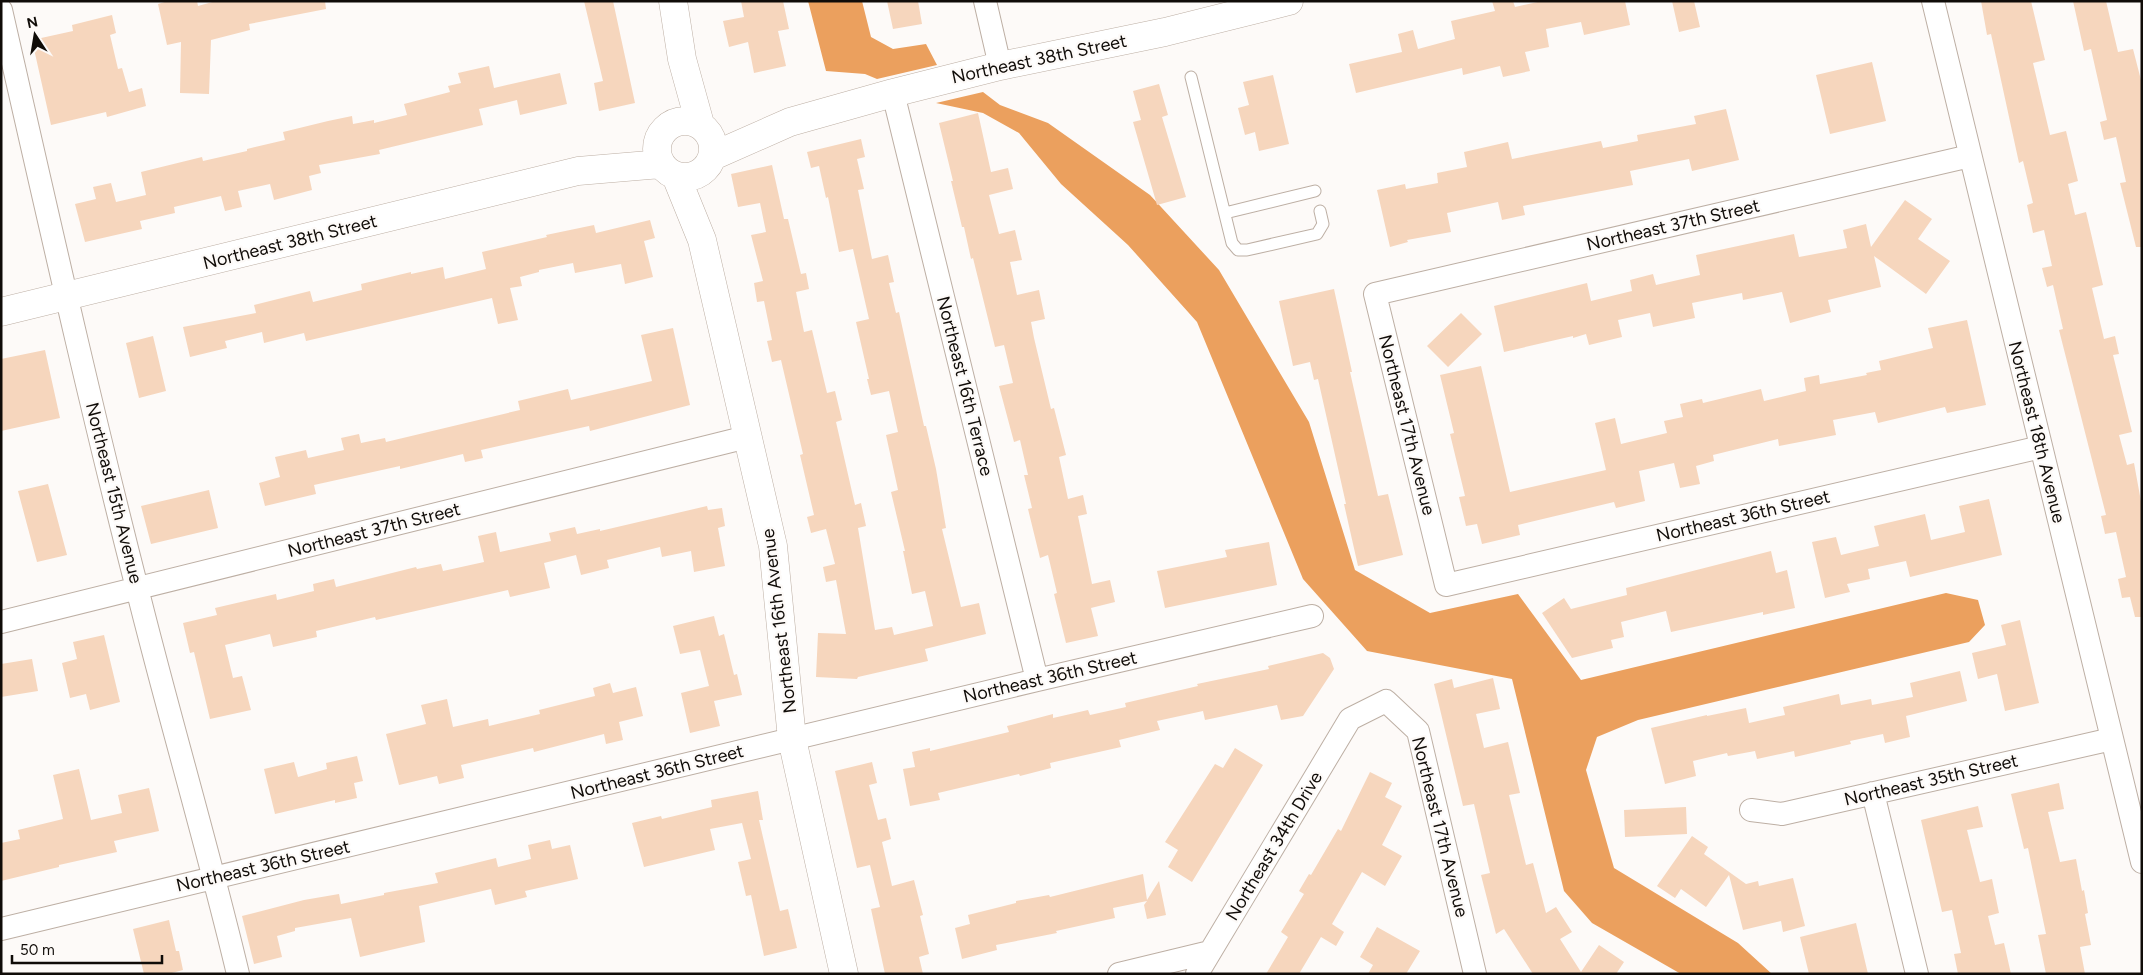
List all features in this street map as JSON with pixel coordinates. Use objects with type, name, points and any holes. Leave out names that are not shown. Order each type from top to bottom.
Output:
[{"type":"street","name":"Northeast 16th Avenue","points":[[673,1],[682,59],[702,240],[773,546],[792,739],[844,974]]},
{"type":"street","points":[[985,1],[1000,66]]},
{"type":"street","name":"Northeast 38th Street","points":[[1,312],[578,172],[693,154],[790,122],[893,93],[1000,66],[1165,32],[1288,1]]},
{"type":"street","name":"Northeast 18th Avenue","points":[[1933,1],[2142,862]]},
{"type":"street","name":"Northeast 15th Avenue","points":[[1,10],[66,296],[137,588],[215,878],[238,974]]},
{"type":"street","name":"Northeast 16th Avenue","points":[[682,59],[666,130],[656,146],[657,156],[693,154]]},
{"type":"street","name":"Northeast 16th Terrace","points":[[893,93],[1037,680]]},
{"type":"street","points":[[666,130],[682,121],[693,154]]},
{"type":"street","name":"Northeast 38th Street","points":[[578,172],[666,130]]},
{"type":"street","name":"Northeast 37th Street","points":[[1376,294],[1970,156]]},
{"type":"street","name":"Northeast 17th Avenue","points":[[1376,294],[1446,584]]},
{"type":"street","name":"Northeast 37th Street","points":[[1,622],[747,437]]},
{"type":"street","name":"Northeast 36th Street","points":[[1446,584],[2041,447]]},
{"type":"street","name":"Northeast 36th Street","points":[[1,929],[1037,680],[1312,616]]},
{"type":"street","name":"Northeast 17th Avenue","points":[[1350,719],[1386,701],[1418,731],[1475,974]]},
{"type":"street","name":"Northeast 34th Drive","points":[[1197,974],[1350,719]]},
{"type":"street","name":"Northeast 35th Street","points":[[1751,810],[1782,814],[2112,739]]},
{"type":"street","points":[[1873,793],[1917,974]]},
{"type":"street","points":[[1118,974],[1210,952]]},
{"type":"lane","points":[[1191,76],[1232,243],[1238,250],[1247,250],[1317,234],[1323,224],[1320,211]]},
{"type":"lane","points":[[1225,213],[1315,191]]},
{"type":"shaded area","points":[[808,1],[862,1],[871,37],[893,49],[926,44],[937,65],[877,79],[865,74],[826,71]]},
{"type":"shaded area","points":[[983,92],[1000,105],[1048,123],[1150,195],[1219,270],[1309,422],[1355,570],[1430,613],[1518,594],[1581,680],[1946,593],[1978,600],[1985,625],[1969,642],[1638,720],[1597,737],[1586,770],[1614,868],[1738,943],[1772,974],[1681,974],[1592,923],[1564,891],[1512,679],[1367,651],[1303,579],[1197,322],[1128,245],[1061,184],[1019,133],[983,113],[936,103]]},
{"type":"building","points":[[168,1],[197,1],[198,6],[216,1],[325,1],[326,9],[249,24],[250,30],[211,40],[209,94],[180,93],[181,42],[167,45],[158,4]]},
{"type":"building","points":[[584,1],[613,1],[635,103],[599,111],[594,83],[603,81]]},
{"type":"building","points":[[741,1],[783,1],[789,29],[778,31],[786,66],[754,73],[748,42],[729,47],[723,21],[744,17]]},
{"type":"building","points":[[887,1],[918,1],[922,24],[893,29]]},
{"type":"building","points":[[1492,1],[1513,1],[1515,7],[1542,1],[1625,1],[1630,25],[1584,35],[1581,22],[1546,29],[1549,47],[1525,52],[1530,71],[1503,77],[1500,66],[1463,75],[1462,68],[1356,93],[1349,64],[1402,52],[1398,34],[1413,30],[1418,49],[1455,39],[1451,21],[1495,11]]},
{"type":"building","points":[[1672,1],[1694,1],[1700,27],[1679,32]]},
{"type":"building","points":[[1981,1],[2031,1],[2045,60],[2033,63],[2050,135],[2066,131],[2078,181],[2068,184],[2075,215],[2086,212],[2103,285],[2092,288],[2104,339],[2115,336],[2119,354],[2113,355],[2132,432],[2119,435],[2127,465],[2134,463],[2142,507],[2142,617],[2135,617],[2130,597],[2122,598],[2118,579],[2126,577],[2116,532],[2105,534],[2101,516],[2106,515],[2059,330],[2063,329],[2053,285],[2047,287],[2042,268],[2052,266],[2044,230],[2033,233],[2027,205],[2033,203],[2023,161],[2019,163],[1991,34],[1987,35]]},
{"type":"building","points":[[2073,1],[2106,1],[2118,52],[2133,49],[2142,84],[2142,247],[2136,247],[2120,183],[2126,182],[2116,137],[2104,140],[2100,122],[2107,120],[2091,49],[2084,51]]},
{"type":"building","points":[[112,15],[116,33],[110,35],[118,69],[122,68],[129,92],[142,88],[146,106],[107,117],[106,112],[51,125],[32,40],[73,31],[72,25]]},
{"type":"building","points":[[1872,62],[1886,121],[1830,134],[1816,75]]},
{"type":"building","points":[[489,66],[494,88],[560,73],[567,104],[520,115],[517,100],[479,109],[483,125],[379,150],[380,154],[319,165],[321,173],[309,176],[312,190],[274,200],[270,184],[238,191],[242,207],[225,211],[221,196],[174,207],[175,213],[140,221],[142,229],[85,242],[75,204],[96,199],[93,187],[111,183],[116,202],[146,195],[141,172],[202,157],[203,161],[247,151],[247,149],[285,140],[283,132],[328,121],[352,116],[353,124],[374,120],[374,123],[407,115],[404,104],[450,92],[448,86],[461,83],[458,73]]},
{"type":"building","points":[[1273,75],[1289,144],[1259,151],[1255,132],[1245,135],[1238,108],[1249,105],[1243,82]]},
{"type":"building","points":[[1159,84],[1168,115],[1162,117],[1186,197],[1157,205],[1133,122],[1141,120],[1133,91]]},
{"type":"building","points":[[1726,109],[1739,160],[1692,171],[1689,159],[1630,171],[1633,185],[1523,206],[1525,215],[1502,220],[1498,202],[1447,213],[1451,232],[1407,240],[1408,242],[1390,247],[1377,190],[1405,184],[1406,189],[1438,183],[1437,173],[1467,167],[1464,152],[1508,142],[1512,159],[1601,141],[1603,148],[1638,141],[1637,135],[1696,124],[1694,116]]},
{"type":"building","points":[[978,113],[991,172],[1008,168],[1013,189],[989,195],[999,234],[1015,230],[1022,260],[1010,262],[1017,295],[1039,290],[1045,319],[1031,322],[1051,409],[1054,408],[1066,455],[1059,457],[1068,499],[1083,495],[1087,514],[1078,516],[1092,584],[1110,580],[1115,602],[1091,608],[1098,636],[1066,643],[1054,594],[1057,593],[1048,555],[1040,558],[1028,509],[1032,508],[1024,475],[1028,475],[1020,440],[1014,442],[999,386],[1013,383],[1004,345],[995,347],[973,258],[971,259],[964,227],[962,227],[939,123]]},
{"type":"building","points":[[861,139],[865,157],[857,159],[864,189],[858,190],[872,259],[888,255],[894,282],[889,283],[896,313],[899,312],[924,426],[926,426],[936,469],[946,528],[942,529],[961,607],[979,603],[986,634],[925,649],[928,661],[858,677],[857,679],[816,677],[818,633],[846,634],[836,580],[826,582],[823,567],[835,564],[826,529],[811,533],[807,517],[814,515],[800,455],[803,454],[781,360],[772,362],[767,341],[772,340],[764,301],[757,302],[754,283],[763,281],[751,235],[766,232],[760,203],[738,207],[731,174],[772,165],[784,219],[788,219],[801,274],[806,273],[809,289],[796,292],[804,332],[812,330],[827,393],[835,391],[842,420],[836,422],[855,505],[861,503],[866,526],[858,528],[875,630],[892,627],[894,635],[933,626],[925,591],[912,594],[903,551],[905,551],[891,492],[898,490],[886,435],[898,432],[889,391],[871,395],[867,379],[869,379],[856,322],[869,319],[853,249],[839,252],[828,197],[826,198],[819,166],[811,168],[807,152]]},
{"type":"building","points":[[1905,200],[1932,219],[1918,239],[1950,261],[1926,294],[1874,256],[1881,287],[1828,300],[1831,312],[1790,323],[1782,292],[1743,300],[1742,293],[1692,303],[1695,318],[1653,327],[1650,313],[1618,320],[1622,337],[1589,345],[1586,334],[1504,352],[1494,306],[1587,283],[1591,301],[1632,291],[1630,280],[1653,274],[1656,285],[1700,275],[1696,255],[1794,234],[1799,257],[1847,248],[1843,230],[1866,224],[1871,247]]},
{"type":"building","points":[[650,220],[655,238],[644,241],[653,277],[625,284],[621,264],[575,273],[573,263],[539,270],[539,272],[520,277],[522,286],[510,288],[518,320],[498,324],[492,298],[306,341],[304,333],[264,343],[262,332],[225,341],[227,348],[190,357],[183,327],[256,313],[254,305],[310,291],[313,302],[362,290],[361,284],[411,272],[411,274],[443,267],[445,279],[486,269],[482,252],[547,237],[546,235],[594,225],[596,233]]},
{"type":"building","points":[[1334,289],[1352,372],[1350,372],[1378,496],[1388,494],[1403,555],[1358,566],[1318,379],[1314,380],[1310,362],[1293,366],[1279,301]]},
{"type":"building","points":[[1461,313],[1482,334],[1448,367],[1427,346]]},
{"type":"building","points":[[1967,320],[1986,405],[1947,413],[1945,407],[1878,423],[1875,412],[1833,420],[1836,435],[1779,446],[1778,439],[1713,455],[1714,461],[1696,466],[1700,484],[1680,488],[1674,463],[1639,471],[1645,501],[1616,508],[1614,502],[1518,525],[1520,535],[1482,544],[1477,524],[1466,526],[1459,497],[1465,496],[1450,434],[1454,433],[1440,375],[1481,366],[1510,492],[1606,470],[1595,423],[1615,418],[1621,444],[1667,433],[1664,421],[1683,417],[1680,404],[1702,399],[1703,403],[1761,389],[1764,401],[1806,391],[1804,378],[1819,375],[1820,384],[1867,375],[1866,373],[1881,370],[1879,361],[1933,348],[1928,328]]},
{"type":"building","points":[[673,328],[690,405],[590,431],[589,426],[481,450],[483,458],[465,462],[463,454],[400,469],[400,466],[314,485],[316,494],[265,506],[259,483],[280,477],[275,457],[306,450],[308,458],[344,450],[341,438],[359,434],[361,443],[385,438],[386,442],[520,410],[518,401],[568,389],[571,400],[652,381],[641,335]]},
{"type":"building","points":[[153,336],[166,391],[139,398],[126,343]]},
{"type":"building","points":[[45,350],[60,418],[1,431],[1,359]]},
{"type":"building","points":[[48,484],[67,555],[37,562],[18,491]]},
{"type":"building","points":[[209,490],[218,528],[151,544],[141,506]]},
{"type":"building","points":[[1989,499],[2002,555],[1910,577],[1906,561],[1868,569],[1870,579],[1847,584],[1850,592],[1825,598],[1812,542],[1836,537],[1841,555],[1879,546],[1874,526],[1925,514],[1931,540],[1965,532],[1959,506]]},
{"type":"building","points":[[707,506],[708,510],[722,508],[725,526],[718,528],[725,566],[694,572],[691,551],[662,557],[660,547],[607,560],[609,568],[581,575],[576,555],[544,563],[550,588],[510,597],[508,590],[376,620],[375,617],[316,631],[317,637],[273,647],[270,634],[225,645],[233,678],[242,676],[251,710],[210,719],[194,652],[190,653],[183,623],[217,615],[215,608],[276,594],[277,600],[314,591],[313,584],[334,579],[336,587],[416,567],[417,569],[441,564],[443,571],[484,562],[478,536],[496,532],[500,552],[551,541],[549,533],[575,527],[577,534],[600,529],[600,531]]},
{"type":"building","points":[[1269,542],[1277,585],[1165,608],[1157,571],[1227,557],[1225,550]]},
{"type":"building","points":[[1771,551],[1776,573],[1787,570],[1795,608],[1763,615],[1763,612],[1671,632],[1666,611],[1621,622],[1624,637],[1611,640],[1613,648],[1572,658],[1542,613],[1564,598],[1571,609],[1627,595],[1626,588]]},
{"type":"building","points":[[714,616],[719,636],[724,634],[734,675],[737,674],[742,695],[714,701],[720,726],[690,733],[681,693],[709,686],[700,650],[680,654],[673,626]]},
{"type":"building","points":[[2020,620],[2039,703],[2005,711],[1997,674],[1978,679],[1972,653],[2006,645],[2001,625]]},
{"type":"building","points":[[104,635],[120,702],[90,710],[86,694],[70,698],[62,663],[77,659],[73,642]]},
{"type":"building","points":[[1323,653],[1330,658],[1334,669],[1303,716],[1281,720],[1277,705],[1205,720],[1203,711],[1157,721],[1160,730],[1119,740],[1121,747],[1050,763],[1051,768],[1020,776],[1019,774],[938,793],[940,800],[910,806],[903,769],[915,767],[912,752],[930,748],[930,751],[1009,732],[1007,726],[1053,714],[1053,718],[1088,710],[1090,715],[1126,707],[1125,703],[1198,686],[1197,684],[1269,669],[1268,666]]},
{"type":"building","points":[[32,659],[38,691],[1,697],[1,664]]},
{"type":"building","points":[[1960,671],[1967,701],[1906,716],[1910,737],[1885,743],[1883,734],[1850,741],[1851,744],[1795,757],[1794,751],[1757,759],[1755,751],[1728,756],[1727,753],[1693,761],[1696,776],[1665,784],[1651,728],[1746,708],[1749,723],[1785,715],[1783,707],[1839,694],[1841,705],[1871,699],[1872,705],[1913,697],[1910,683]]},
{"type":"building","points":[[1493,678],[1500,709],[1476,714],[1484,748],[1508,742],[1520,793],[1509,795],[1526,865],[1533,863],[1546,913],[1556,907],[1572,932],[1560,939],[1581,972],[1599,945],[1624,962],[1616,974],[1533,974],[1504,929],[1496,934],[1481,875],[1490,873],[1474,804],[1463,806],[1434,684],[1452,679],[1454,688]]},
{"type":"building","points":[[610,683],[613,693],[636,687],[643,716],[619,722],[623,740],[606,744],[604,734],[534,752],[533,748],[461,765],[464,778],[439,784],[437,776],[399,785],[386,734],[426,724],[421,705],[447,699],[453,727],[488,719],[489,726],[540,714],[539,710],[595,696],[593,688]]},
{"type":"building","points":[[1235,748],[1263,765],[1192,882],[1168,867],[1178,850],[1165,842],[1215,764],[1223,768]]},
{"type":"building","points":[[357,756],[363,781],[354,783],[357,798],[335,803],[335,800],[275,814],[264,769],[294,762],[298,777],[327,769],[326,763]]},
{"type":"building","points":[[872,762],[877,783],[869,785],[878,820],[886,818],[891,839],[882,842],[892,886],[914,880],[923,915],[920,916],[929,954],[919,957],[923,974],[885,974],[871,909],[880,907],[870,865],[857,868],[835,771]]},
{"type":"building","points":[[79,769],[91,820],[122,813],[118,795],[149,788],[159,831],[114,841],[117,852],[1,881],[1,843],[20,839],[18,830],[63,819],[53,775]]},
{"type":"building","points":[[1370,772],[1392,783],[1385,797],[1402,806],[1382,845],[1402,856],[1385,886],[1362,872],[1332,924],[1344,932],[1336,946],[1321,937],[1299,974],[1266,974],[1288,937],[1281,932],[1304,894],[1299,891],[1309,874],[1311,875],[1338,829],[1341,831]]},
{"type":"building","points":[[2059,783],[2064,809],[2048,812],[2060,862],[2076,859],[2082,891],[2084,890],[2088,913],[2085,914],[2091,945],[2080,947],[2085,974],[2046,974],[2038,935],[2046,934],[2028,848],[2024,849],[2011,794]]},
{"type":"building","points":[[758,791],[763,820],[759,820],[780,911],[788,909],[797,948],[764,956],[751,895],[746,896],[738,862],[751,859],[742,823],[710,829],[715,850],[644,867],[632,823],[661,816],[662,819],[712,807],[711,800]]},
{"type":"building","points":[[1978,806],[1983,827],[1967,830],[1980,882],[1992,879],[1999,913],[1988,916],[1995,945],[2004,943],[2011,974],[1958,974],[1954,954],[1961,953],[1952,910],[1942,912],[1921,820]]},
{"type":"building","points":[[1686,807],[1687,834],[1625,837],[1624,810]]},
{"type":"building","points":[[1692,836],[1708,847],[1704,854],[1746,884],[1758,881],[1759,886],[1793,878],[1805,926],[1783,932],[1781,921],[1743,930],[1729,875],[1706,907],[1681,889],[1675,898],[1657,886]]},
{"type":"building","points":[[550,840],[552,849],[570,845],[578,879],[525,891],[527,897],[495,905],[491,889],[419,906],[425,942],[360,957],[351,918],[295,928],[295,931],[277,936],[282,957],[254,964],[242,916],[304,900],[339,894],[341,904],[384,895],[384,893],[438,883],[435,873],[496,858],[498,867],[531,859],[528,845]]},
{"type":"building","points":[[1143,874],[1147,900],[1159,881],[1166,915],[1147,919],[1144,905],[1147,901],[1113,908],[1115,918],[1056,931],[1057,933],[996,945],[997,950],[962,959],[955,928],[970,924],[968,915],[1016,903],[1016,901],[1049,895],[1050,897]]},
{"type":"building","points":[[169,920],[176,951],[179,951],[183,970],[168,974],[144,974],[133,929]]},
{"type":"building","points":[[1856,923],[1868,974],[1809,974],[1800,937]]},
{"type":"building","points":[[1377,927],[1420,951],[1406,974],[1368,974],[1373,965],[1360,957]]}]
